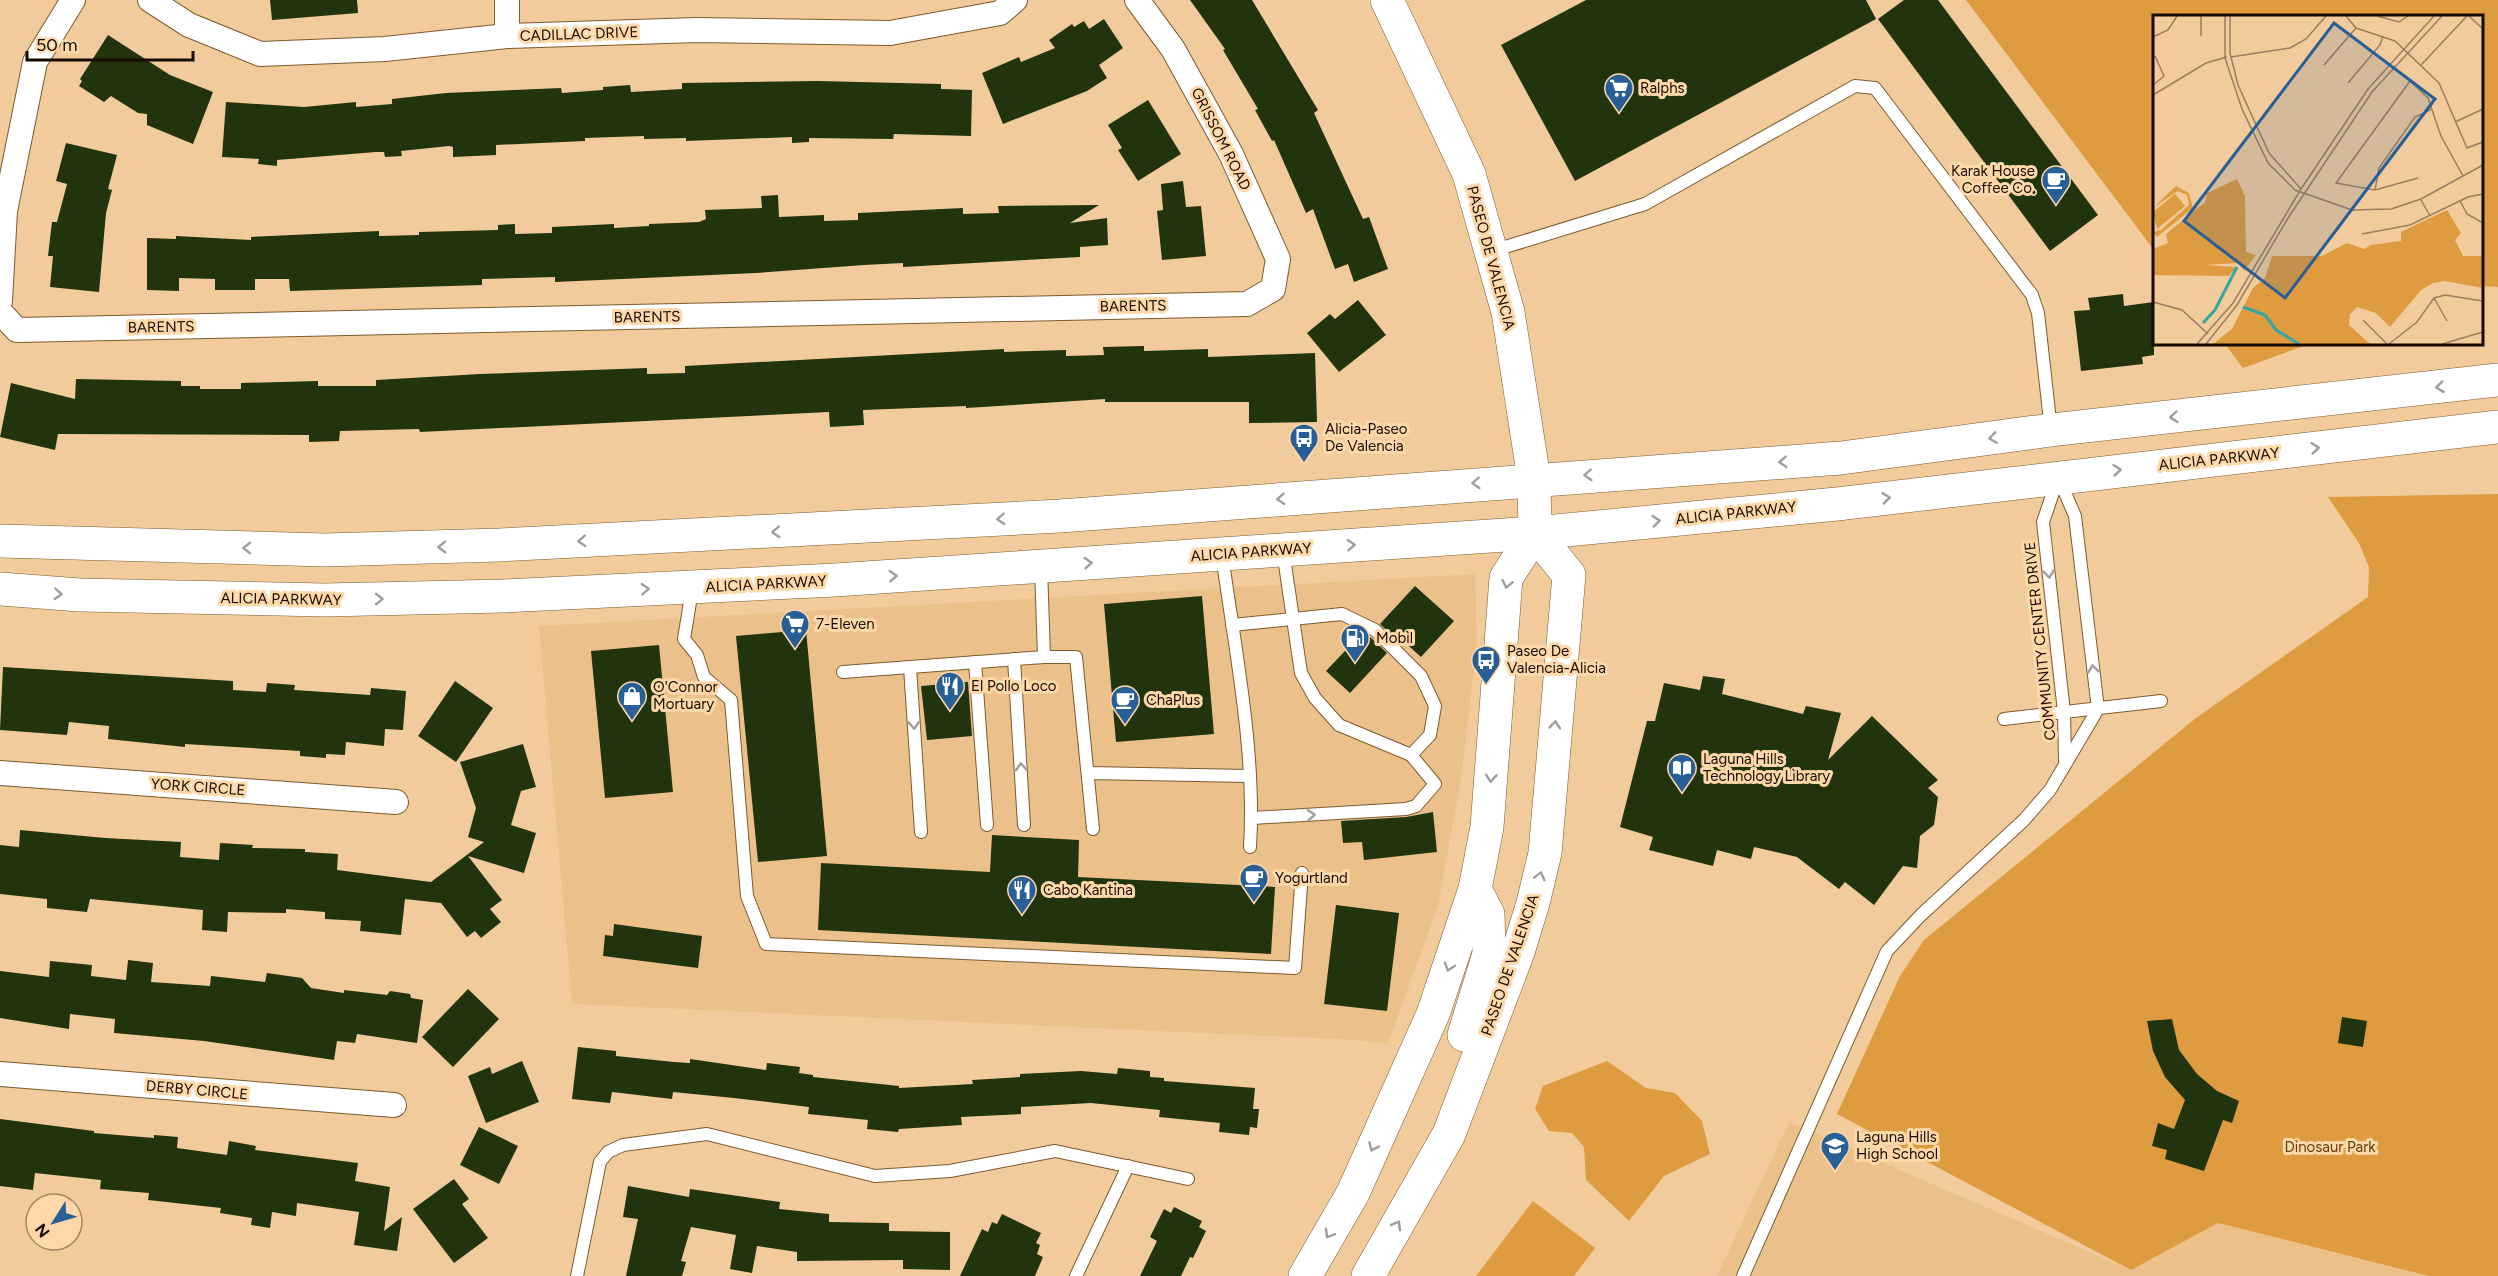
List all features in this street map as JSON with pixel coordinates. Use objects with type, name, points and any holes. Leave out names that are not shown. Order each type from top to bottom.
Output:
[{"type":"main road","name":"PASEO DE VALENCIA","points":[[1368,1276],[1449,1134],[1518,952],[1545,853],[1569,574],[1535,533],[1534,479],[1508,312],[1469,174],[1387,0]]},
{"type":"main road","points":[[0,541],[325,550],[500,546],[1060,516],[1841,458],[2051,430],[2498,380]]},
{"type":"main road","name":"ALICIA PARKWAY","points":[[0,589],[80,595],[325,600],[835,580],[1535,533],[1837,504],[2498,427]]},
{"type":"main road","points":[[2051,430],[2059,477]]},
{"type":"main road","points":[[835,529],[835,580]]},
{"type":"main road","points":[[1305,1276],[1353,1193],[1433,1014],[1474,889],[1487,827],[1506,578],[1535,533]]},
{"type":"main road","points":[[1466,1088],[1453,1066],[1489,954],[1488,914],[1474,889]]},
{"type":"street","points":[[0,301],[2,211],[35,63],[73,0]]},
{"type":"street","name":"CADILLAC DRIVE","points":[[150,0],[189,26],[260,54],[385,49],[507,36],[697,30],[890,33],[1000,13],[1015,0]]},
{"type":"street","points":[[507,0],[507,36]]},
{"type":"street","name":"GRISSOM ROAD","points":[[1137,0],[1173,50],[1231,154],[1278,259],[1273,289]]},
{"type":"street","name":"BARENTS","points":[[0,312],[17,330],[1247,304],[1273,289]]},
{"type":"street","name":"YORK CIRCLE","points":[[0,772],[396,802]]},
{"type":"street","name":"DERBY CIRCLE","points":[[0,1074],[394,1105]]},
{"type":"lane","points":[[1491,252],[1645,204],[1855,86],[1875,88],[2032,295],[2038,313],[2051,430]]},
{"type":"lane","points":[[2059,477],[2075,516],[2098,709]]},
{"type":"lane","name":"COMMUNITY CENTER DRIVE","points":[[2059,477],[2043,522],[2064,712],[2066,760]]},
{"type":"lane","points":[[1252,818],[1406,809],[1416,806],[1435,784],[1411,755],[1339,725],[1315,698],[1301,673],[1283,550]]},
{"type":"lane","points":[[1222,554],[1243,699],[1252,818],[1250,847]]},
{"type":"lane","points":[[1041,566],[1044,657]]},
{"type":"lane","points":[[692,587],[684,639],[698,655],[704,677],[731,700],[747,896],[766,944],[1295,968],[1302,873]]},
{"type":"lane","points":[[1232,625],[1342,615],[1375,630],[1421,676],[1435,706],[1430,735],[1411,755]]},
{"type":"lane","points":[[843,672],[1044,657],[1076,657],[1093,829]]},
{"type":"lane","points":[[1014,659],[1024,825]]},
{"type":"lane","points":[[975,662],[987,825]]},
{"type":"lane","points":[[910,667],[921,832]]},
{"type":"lane","points":[[2004,719],[2161,701]]},
{"type":"lane","name":"COMMUNITY CENTER DRIVE","points":[[2066,760],[2098,709]]},
{"type":"lane","points":[[1743,1276],[1887,951],[1921,915],[2024,820],[2050,790],[2066,760]]},
{"type":"lane","points":[[1088,773],[1249,776]]},
{"type":"lane","points":[[577,1276],[600,1162],[608,1152],[623,1145],[707,1134],[875,1176],[950,1171],[1055,1151],[1188,1179]]},
{"type":"lane","points":[[1076,1276],[1128,1166]]},
{"type":"shaded area","points":[[1475,574],[1477,644],[1461,779],[1438,906],[1388,1044],[1356,1040],[572,1004],[539,626]]},
{"type":"shaded area","name":"Laguna Hills High School","points":[[1789,1122],[2131,1270],[2218,1223],[2429,1276],[1717,1276]]},
{"type":"green space","points":[[1966,0],[2498,0],[2498,287],[2483,286],[2483,15],[2153,15],[2153,249]]},
{"type":"green space","points":[[2226,345],[2306,345],[2243,368]]},
{"type":"green space","name":"Dinosaur Park","points":[[2498,494],[2498,1276],[2429,1276],[2218,1223],[2131,1270],[1837,1114],[1900,976],[1924,940],[2196,718],[2368,597],[2369,567],[2359,543],[2328,497]]},
{"type":"green space","points":[[1607,1061],[1646,1088],[1675,1093],[1702,1121],[1710,1154],[1664,1176],[1629,1221],[1586,1180],[1584,1147],[1572,1133],[1549,1131],[1535,1109],[1543,1086]]},
{"type":"green space","points":[[1533,1201],[1595,1248],[1574,1276],[1476,1276]]},
{"type":"building","points":[[270,0],[357,0],[358,13],[272,20]]},
{"type":"building","points":[[1190,0],[1252,0],[1318,110],[1314,113],[1363,219],[1369,217],[1388,269],[1354,282],[1348,264],[1335,269],[1313,209],[1306,213],[1274,140],[1272,141],[1255,110],[1258,109],[1223,50],[1225,49]]},
{"type":"building","name":"Ralphs","points":[[1586,0],[1866,0],[1876,19],[1575,181],[1501,45]]},
{"type":"building","points":[[1904,0],[1938,0],[2098,215],[2050,251],[1878,19]]},
{"type":"building","points":[[1104,19],[1123,48],[1099,65],[1107,78],[1087,91],[1003,124],[982,73],[1019,57],[1021,62],[1055,48],[1049,40],[1072,24],[1074,27],[1084,21],[1089,29]]},
{"type":"building","points":[[108,35],[170,75],[213,92],[193,144],[147,125],[147,114],[138,113],[111,96],[104,102],[79,86],[82,81],[80,79]]},
{"type":"building","points":[[818,81],[941,84],[941,89],[972,90],[971,136],[894,134],[893,139],[809,138],[809,142],[792,143],[792,137],[686,141],[686,138],[644,139],[644,136],[585,138],[585,141],[496,145],[496,155],[453,157],[453,147],[449,146],[401,151],[402,156],[385,157],[384,152],[376,152],[277,160],[277,166],[258,164],[259,159],[222,157],[226,102],[304,107],[356,102],[356,107],[392,104],[392,99],[446,93],[561,88],[562,93],[603,90],[603,87],[630,85],[631,92],[682,89],[682,83]]},
{"type":"building","points":[[1148,100],[1181,154],[1138,181],[1118,150],[1122,148],[1108,125]]},
{"type":"building","points":[[66,143],[117,155],[108,189],[112,190],[106,213],[99,292],[50,287],[53,256],[48,256],[52,222],[57,222],[67,184],[56,181]]},
{"type":"building","points":[[1183,181],[1186,207],[1201,206],[1206,256],[1162,260],[1157,211],[1163,210],[1161,184]]},
{"type":"building","points":[[778,195],[779,217],[824,215],[824,221],[858,220],[858,213],[963,208],[963,214],[999,213],[998,206],[1099,205],[1070,223],[1107,218],[1108,245],[1080,247],[1080,257],[903,267],[903,263],[756,273],[555,282],[555,277],[482,279],[482,285],[290,291],[289,279],[255,279],[255,290],[215,290],[215,279],[179,278],[179,291],[147,290],[147,238],[176,239],[176,236],[251,240],[251,237],[379,231],[379,236],[419,235],[419,232],[498,230],[498,225],[515,224],[515,234],[552,233],[552,227],[614,224],[614,228],[699,222],[706,219],[705,210],[762,208],[761,196]]},
{"type":"building","points":[[2123,294],[2124,306],[2153,302],[2154,355],[2142,357],[2143,364],[2081,371],[2074,311],[2090,310],[2088,298]]},
{"type":"building","points":[[1358,300],[1386,335],[1339,372],[1307,333],[1330,314],[1335,319]]},
{"type":"building","points":[[1144,346],[1144,351],[1208,349],[1208,357],[1315,353],[1317,422],[1249,423],[1249,402],[1105,402],[1105,399],[966,408],[966,406],[863,410],[864,425],[830,427],[829,412],[420,432],[419,429],[340,431],[339,441],[309,442],[309,435],[58,434],[55,450],[0,437],[11,383],[75,399],[76,379],[181,381],[181,386],[200,386],[200,389],[241,389],[241,383],[318,381],[318,386],[376,386],[376,380],[647,368],[647,374],[685,373],[685,366],[1004,349],[1004,352],[1066,350],[1066,356],[1104,355],[1103,347]]},
{"type":"building","points":[[1415,586],[1454,621],[1421,657],[1400,638],[1398,641],[1380,624]]},
{"type":"building","points":[[1202,596],[1214,734],[1116,742],[1104,604]]},
{"type":"building","points":[[806,630],[827,856],[758,862],[736,636]]},
{"type":"building","name":"Mobil","points":[[1361,634],[1366,639],[1370,637],[1387,653],[1350,693],[1326,671]]},
{"type":"building","name":"O'Connor Mortuary","points":[[659,645],[673,792],[605,798],[591,651]]},
{"type":"building","points":[[3,667],[233,681],[233,690],[266,692],[267,683],[295,685],[294,690],[370,695],[371,688],[406,691],[403,730],[385,729],[384,746],[346,742],[345,755],[326,754],[326,758],[300,756],[300,751],[185,744],[185,747],[108,739],[109,726],[69,722],[67,735],[0,730]]},
{"type":"building","points":[[1703,676],[1725,679],[1722,694],[1803,714],[1806,706],[1841,713],[1828,760],[1872,716],[1938,780],[1928,788],[1938,797],[1934,825],[1920,836],[1917,868],[1903,866],[1874,905],[1845,882],[1839,889],[1797,857],[1754,847],[1751,859],[1717,850],[1713,866],[1649,850],[1653,837],[1620,827],[1647,721],[1655,721],[1664,683],[1700,690]]},
{"type":"building","points":[[455,681],[493,708],[456,762],[418,736]]},
{"type":"building","name":"El Pollo Loco","points":[[968,682],[972,736],[927,740],[921,686]]},
{"type":"building","points":[[523,744],[536,787],[521,791],[511,825],[536,833],[524,873],[468,856],[502,900],[490,909],[501,922],[481,938],[475,931],[467,937],[441,903],[405,899],[401,935],[360,931],[361,921],[325,919],[325,912],[286,909],[286,913],[228,912],[227,932],[202,930],[203,910],[90,899],[87,912],[47,908],[47,899],[0,894],[0,845],[19,847],[20,830],[181,842],[180,857],[219,860],[220,843],[253,845],[252,848],[305,849],[305,852],[338,854],[337,870],[431,882],[484,842],[468,837],[476,808],[460,762]]},
{"type":"building","points":[[1433,812],[1437,852],[1364,860],[1362,842],[1343,843],[1341,821],[1406,817]]},
{"type":"building","points":[[992,835],[1079,840],[1078,877],[1275,887],[1271,954],[818,930],[821,863],[990,872]]},
{"type":"building","points":[[1336,905],[1399,913],[1387,1011],[1324,1004]]},
{"type":"building","points":[[614,924],[702,936],[698,968],[603,956],[605,935],[613,936]]},
{"type":"building","points":[[128,960],[153,963],[151,982],[210,986],[211,976],[265,982],[267,973],[302,978],[311,988],[344,993],[344,990],[387,995],[390,991],[410,994],[411,998],[423,1000],[417,1043],[357,1034],[355,1043],[337,1041],[334,1060],[204,1041],[114,1033],[115,1019],[70,1014],[69,1029],[0,1018],[0,971],[49,977],[50,961],[92,965],[91,976],[126,980]]},
{"type":"building","points":[[468,989],[499,1019],[453,1067],[422,1037]]},
{"type":"building","points":[[2342,1017],[2367,1021],[2363,1047],[2338,1043]]},
{"type":"building","points":[[2172,1019],[2179,1050],[2197,1074],[2217,1091],[2239,1101],[2232,1123],[2223,1120],[2204,1171],[2165,1159],[2167,1150],[2152,1146],[2158,1123],[2174,1129],[2185,1100],[2165,1077],[2153,1051],[2147,1021]]},
{"type":"building","points":[[578,1047],[616,1051],[616,1056],[674,1062],[690,1063],[690,1059],[766,1070],[767,1063],[800,1067],[799,1073],[813,1075],[813,1077],[899,1086],[899,1088],[973,1084],[972,1080],[1020,1077],[1020,1074],[1081,1071],[1117,1074],[1118,1068],[1150,1071],[1150,1077],[1164,1078],[1164,1081],[1255,1088],[1253,1109],[1259,1109],[1257,1128],[1250,1127],[1249,1135],[1219,1132],[1220,1123],[1159,1117],[1160,1110],[1091,1103],[1021,1107],[1021,1114],[961,1117],[962,1125],[899,1129],[898,1132],[867,1129],[868,1120],[808,1114],[809,1107],[734,1098],[673,1092],[672,1099],[612,1092],[610,1103],[572,1099]]},
{"type":"building","points":[[522,1061],[539,1102],[486,1123],[468,1076],[490,1067],[492,1074]]},
{"type":"building","points":[[0,1119],[94,1131],[94,1133],[154,1138],[154,1135],[178,1137],[177,1148],[227,1155],[229,1141],[256,1146],[255,1150],[358,1163],[355,1181],[390,1187],[384,1231],[402,1217],[397,1251],[354,1245],[359,1212],[297,1203],[296,1216],[272,1212],[270,1228],[251,1225],[252,1218],[220,1213],[221,1208],[148,1200],[149,1193],[100,1189],[101,1180],[35,1173],[33,1190],[0,1186]]},
{"type":"building","points":[[479,1127],[518,1146],[499,1184],[460,1165]]},
{"type":"building","points":[[454,1179],[469,1199],[462,1204],[488,1238],[454,1263],[413,1209]]},
{"type":"building","points":[[628,1186],[689,1197],[690,1189],[780,1202],[779,1209],[829,1214],[829,1222],[889,1223],[889,1231],[950,1232],[950,1270],[903,1269],[903,1260],[797,1261],[797,1252],[757,1246],[752,1273],[730,1269],[736,1235],[691,1227],[681,1261],[686,1262],[682,1276],[626,1276],[638,1219],[623,1217]]},
{"type":"building","points":[[1174,1207],[1202,1221],[1199,1227],[1206,1231],[1193,1258],[1190,1257],[1181,1276],[1140,1276],[1157,1241],[1150,1237],[1164,1209],[1171,1213]]},
{"type":"building","points":[[1002,1214],[1041,1233],[1036,1243],[1040,1245],[1037,1254],[1043,1257],[1035,1276],[960,1276],[982,1229],[988,1232],[992,1222],[997,1224]]},
{"type":"place","name":"Ralphs","points":[[1619,114]]},
{"type":"place","name":"Karak House Coffee Co.","points":[[2056,206]]},
{"type":"place","name":"Alicia-Paseo De Valencia","points":[[1304,464]]},
{"type":"place","name":"7-Eleven","points":[[795,650]]},
{"type":"place","name":"Mobil","points":[[1355,664]]},
{"type":"place","name":"Paseo De Valencia-Alicia","points":[[1486,686]]},
{"type":"place","name":"El Pollo Loco","points":[[950,712]]},
{"type":"place","name":"O'Connor Mortuary","points":[[632,722]]},
{"type":"place","name":"ChaPlus","points":[[1125,726]]},
{"type":"place","name":"Laguna Hills Technology Library","points":[[1682,794]]},
{"type":"place","name":"Yogurtland","points":[[1254,904]]},
{"type":"place","name":"Cabo Kantina","points":[[1022,916]]},
{"type":"place","name":"Laguna Hills High School","points":[[1835,1172]]}]
